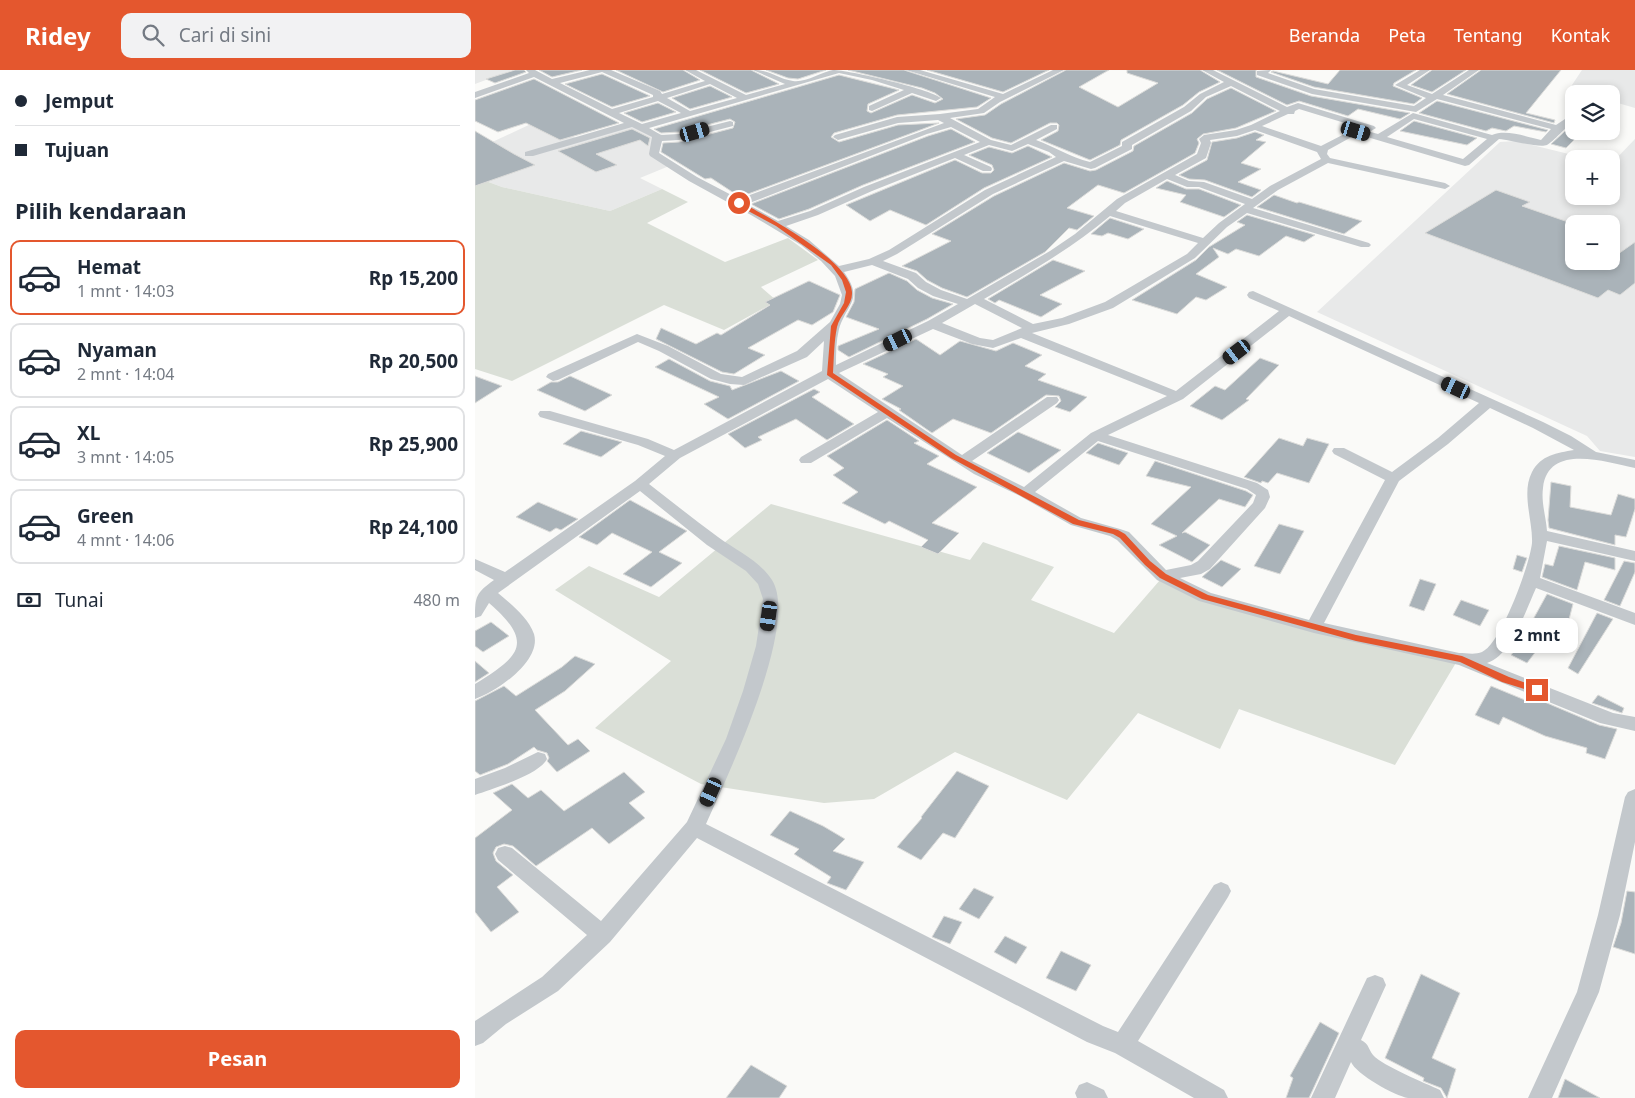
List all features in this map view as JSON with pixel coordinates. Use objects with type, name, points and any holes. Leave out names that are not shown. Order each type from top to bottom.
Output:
[{"type":"street","points":[[552,82],[603,70],[648,88],[657,94],[658,97],[689,114]]},
{"type":"street","points":[[689,70],[745,98]]},
{"type":"street","points":[[757,70],[794,85]]},
{"type":"street","points":[[529,154],[638,125],[689,114],[829,75],[836,72],[836,70],[874,78],[936,98]]},
{"type":"street","points":[[910,70],[1004,97]]},
{"type":"street","points":[[838,137],[897,120],[940,117],[981,111],[1004,97],[1060,70]]},
{"type":"street","points":[[1206,70],[1232,82],[1259,99],[1286,111],[1356,131],[1383,135],[1413,116],[1493,138],[1503,136],[1541,143],[1545,142],[1565,123]]},
{"type":"street","points":[[1267,70],[1260,73],[1306,89],[1416,108],[1475,70]]},
{"type":"street","points":[[1426,70],[1400,85],[1433,97],[1558,128]]},
{"type":"street","points":[[475,95],[533,72],[638,125],[656,135],[655,154],[693,179],[778,225],[833,264],[845,280],[849,292],[847,303],[834,326],[802,354],[744,381],[734,382],[718,378],[675,354],[637,338],[632,338],[553,377]]},
{"type":"street","points":[[1027,140],[1053,150],[1063,158],[1091,166],[1128,147],[1126,144],[1181,111],[1190,108],[1197,99],[1215,88],[1232,82]]},
{"type":"street","points":[[612,112],[705,84]]},
{"type":"street","points":[[872,108],[910,91]]},
{"type":"street","points":[[475,612],[487,592],[640,484],[675,454],[829,373],[932,324],[1055,253],[1121,201],[1204,154],[1207,143],[1204,141],[1207,137],[1237,133],[1255,127],[1257,124],[1300,106],[1465,163],[1493,138]]},
{"type":"street","points":[[940,117],[988,142],[1012,148],[1054,127]]},
{"type":"street","points":[[657,138],[679,137],[730,124]]},
{"type":"street","points":[[739,203],[923,132],[951,124]]},
{"type":"street","points":[[1255,127],[1324,155],[1445,186]]},
{"type":"street","points":[[932,324],[977,341],[993,344],[1007,340],[1026,330],[1078,318],[1109,304],[1191,256],[1223,225],[1356,131]]},
{"type":"street","points":[[778,225],[814,213],[868,189],[988,142]]},
{"type":"street","points":[[956,155],[987,170]]},
{"type":"street","points":[[838,270],[873,261],[911,242],[989,192],[1063,158]]},
{"type":"street","points":[[1166,175],[1187,184],[1200,184],[1249,206],[1365,245]]},
{"type":"street","points":[[1109,212],[1205,242]]},
{"type":"street","points":[[873,261],[912,276],[937,293],[971,301],[1026,330],[1178,396]]},
{"type":"street","points":[[1253,295],[1489,402],[1566,439],[1591,455]]},
{"type":"street","points":[[1025,493],[1096,436],[1178,396],[1287,311]]},
{"type":"street","points":[[829,373],[834,326]]},
{"type":"street","points":[[829,373],[962,461],[1025,493],[1076,522],[1115,532],[1123,536],[1163,576],[1205,597],[1356,638],[1462,659],[1505,680],[1562,699],[1607,718],[1635,724]]},
{"type":"street","points":[[962,461],[1053,400]]},
{"type":"street","points":[[1315,627],[1393,478],[1443,441],[1489,402]]},
{"type":"street","points":[[806,460],[887,412]]},
{"type":"street","points":[[545,414],[643,442],[675,454]]},
{"type":"street","points":[[1096,436],[1252,486],[1263,493],[1260,505],[1204,566],[1195,570],[1163,576]]},
{"type":"street","points":[[1339,451],[1393,478]]},
{"type":"street","points":[[1462,659],[1486,657],[1495,650],[1504,637],[1532,581],[1539,549],[1535,490],[1536,479],[1541,468],[1546,463],[1561,456],[1591,455],[1635,464]]},
{"type":"street","points":[[475,1035],[498,1017],[550,984],[601,935],[695,827],[745,712],[765,646],[771,599],[765,582],[752,567],[713,541],[640,484]]},
{"type":"street","points":[[1539,534],[1635,556]]},
{"type":"street","points":[[475,564],[506,579]]},
{"type":"street","points":[[1532,581],[1635,618]]},
{"type":"street","points":[[475,692],[515,664],[521,658],[527,645],[522,628],[517,621],[487,592]]},
{"type":"street","points":[[475,787],[512,773],[538,759]]},
{"type":"street","points":[[1540,1098],[1588,992],[1617,878],[1635,796]]},
{"type":"street","points":[[695,827],[741,853],[1095,1034],[1123,1045],[1215,1098]]},
{"type":"street","points":[[505,854],[601,935]]},
{"type":"street","points":[[1123,1045],[1221,891]]},
{"type":"street","points":[[1323,1098],[1375,985]]},
{"type":"street","points":[[1347,1044],[1360,1052],[1362,1061],[1390,1078],[1432,1098]]},
{"type":"shaded area","points":[[475,70],[513,70],[475,84]]},
{"type":"shaded area","points":[[1582,70],[1635,70],[1635,108],[1620,104],[1620,85],[1572,85]]},
{"type":"shaded area","points":[[533,123],[577,138],[629,123],[663,135],[653,149],[674,164],[640,178],[662,189],[610,211],[502,187],[475,177],[475,150]]},
{"type":"shaded area","points":[[1635,139],[1635,457],[1600,451],[1587,436],[1317,312],[1500,142],[1516,141],[1565,153],[1565,205],[1620,205],[1620,155]]},
{"type":"shaded area","points":[[475,177],[502,187],[610,211],[662,189],[688,202],[647,223],[725,262],[788,238],[818,260],[761,287],[777,301],[724,330],[664,305],[512,381],[475,369]]},
{"type":"shaded area","points":[[771,504],[970,560],[983,542],[1054,567],[1031,600],[1114,633],[1160,580],[1457,661],[1395,765],[1239,709],[1220,749],[1138,713],[1067,800],[955,752],[874,799],[824,803],[701,784],[595,728],[671,661],[555,590],[589,566],[659,597]]},
{"type":"building","points":[[515,70],[524,70],[526,72],[495,83],[486,79]]},
{"type":"building","points":[[539,70],[582,70],[552,77]]},
{"type":"building","points":[[616,70],[683,70],[700,80],[663,92]]},
{"type":"building","points":[[700,70],[751,70],[779,84],[746,93]]},
{"type":"building","points":[[766,70],[826,70],[798,79],[788,78]]},
{"type":"building","points":[[848,70],[904,70],[991,98],[977,107],[897,115],[834,133],[831,137],[839,142],[898,125],[939,123],[740,197],[711,178],[705,179],[661,152],[663,143],[679,142],[733,128],[735,122],[730,119],[679,132],[661,133],[654,129],[839,75],[899,90],[868,104],[867,111],[871,113],[912,95],[935,103],[943,99],[935,93],[922,88]]},
{"type":"building","points":[[927,70],[1049,70],[1003,92]]},
{"type":"building","points":[[1066,70],[1109,70],[1079,87],[1118,107],[1158,83],[1127,73],[1127,70],[1200,70],[1220,82],[1199,92],[1183,105],[1121,140],[1120,145],[1090,160],[1041,140],[1058,131],[1059,125],[1057,123],[1050,123],[1011,143],[992,138],[956,119],[985,115],[1001,104]]},
{"type":"building","points":[[1217,70],[1256,70],[1256,77],[1311,96],[1410,113],[1400,119],[1358,109],[1348,116],[1299,101],[1287,105]]},
{"type":"building","points":[[1340,70],[1416,70],[1394,83],[1393,86],[1422,98],[1414,104],[1314,87],[1271,72],[1328,84]]},
{"type":"building","points":[[1432,70],[1466,70],[1432,92],[1411,85]]},
{"type":"building","points":[[1481,70],[1561,70],[1526,113],[1555,120],[1554,123],[1447,94]]},
{"type":"building","points":[[602,74],[650,96],[612,107],[565,84]]},
{"type":"building","points":[[534,79],[619,123],[560,140],[526,123],[498,132],[475,121],[475,100]]},
{"type":"building","points":[[710,86],[732,97],[690,109],[672,98]]},
{"type":"building","points":[[1231,88],[1276,111],[1236,128],[1203,134],[1197,139],[1199,143],[1195,153],[1124,193],[1098,185],[1067,208],[1094,216],[1077,230],[1069,228],[1045,252],[967,297],[942,288],[927,280],[917,271],[902,266],[951,241],[932,234],[994,196],[1064,163],[1090,171],[1096,170],[1133,151],[1134,146],[1192,113],[1207,99]]},
{"type":"building","points":[[1437,101],[1548,130],[1546,132],[1514,126],[1506,131],[1492,128],[1486,131],[1419,113]]},
{"type":"building","points":[[658,103],[676,112],[642,122],[624,113]]},
{"type":"building","points":[[1414,121],[1477,138],[1467,145],[1400,131]]},
{"type":"building","points":[[632,129],[650,138],[648,146],[640,140],[596,154],[617,165],[596,172],[558,151]]},
{"type":"building","points":[[951,129],[975,142],[863,185],[809,209],[779,219],[751,204],[928,136]]},
{"type":"building","points":[[475,131],[514,154],[535,165],[475,186]]},
{"type":"building","points":[[1565,131],[1565,140],[1574,140],[1566,148],[1551,144]]},
{"type":"building","points":[[1255,132],[1264,135],[1256,140],[1266,142],[1241,163],[1261,169],[1238,182],[1261,190],[1252,197],[1205,180],[1189,179],[1179,175],[1207,160],[1212,142],[1237,138]]},
{"type":"building","points":[[1028,146],[1052,157],[984,188],[926,225],[890,210],[870,221],[846,205],[955,160],[982,173],[991,173],[994,170],[992,165],[969,155],[989,147],[1012,153]]},
{"type":"building","points":[[1167,181],[1186,189],[1199,189],[1241,205],[1224,217],[1180,202],[1186,195],[1156,188]]},
{"type":"building","points":[[1496,190],[1530,202],[1522,206],[1565,221],[1565,270],[1620,270],[1620,253],[1635,242],[1635,283],[1620,295],[1608,290],[1598,298],[1425,233]]},
{"type":"building","points":[[1274,195],[1362,221],[1344,234],[1257,207]]},
{"type":"building","points":[[1247,215],[1315,235],[1304,242],[1286,236],[1259,256],[1236,249],[1228,254],[1213,248],[1219,257],[1196,274],[1227,287],[1206,300],[1196,297],[1177,314],[1132,300],[1196,260],[1209,247],[1245,225],[1237,222]]},
{"type":"building","points":[[1110,218],[1144,229],[1128,239],[1108,233],[1102,236],[1091,234]]},
{"type":"building","points":[[1053,260],[1085,271],[1040,295],[1062,304],[1041,317],[999,300],[995,303],[988,299]]},
{"type":"building","points":[[889,273],[907,281],[917,290],[932,298],[953,304],[927,319],[849,357],[838,350],[838,346],[879,329],[846,317],[854,302],[855,289]]},
{"type":"building","points":[[809,281],[840,295],[833,312],[812,325],[798,320],[748,348],[765,355],[734,374],[722,372],[656,339],[661,328],[696,344],[717,333],[721,335],[770,305],[765,302]]},
{"type":"building","points":[[916,339],[940,355],[960,341],[996,351],[1013,343],[1042,355],[1025,366],[1046,374],[1038,380],[1087,397],[1070,412],[1055,407],[1061,401],[1059,396],[1046,395],[991,433],[953,419],[932,433],[899,410],[901,409],[882,399],[903,386],[883,377],[888,374],[863,364]]},
{"type":"building","points":[[1260,358],[1279,365],[1246,399],[1249,400],[1222,420],[1190,406],[1215,386],[1225,390]]},
{"type":"building","points":[[669,359],[710,381],[730,386],[732,390],[781,371],[799,381],[728,419],[704,404],[719,397],[655,367]]},
{"type":"building","points":[[475,376],[502,386],[475,403]]},
{"type":"building","points":[[570,376],[612,395],[585,411],[537,390],[551,382],[558,382]]},
{"type":"building","points":[[814,389],[820,392],[812,397],[854,424],[827,440],[796,419],[758,437],[762,440],[745,448],[728,434]]},
{"type":"building","points":[[887,420],[919,441],[914,443],[939,456],[927,464],[977,487],[932,523],[959,533],[938,554],[921,547],[928,540],[889,521],[885,524],[842,503],[858,492],[833,475],[844,468],[827,456]]},
{"type":"building","points":[[581,431],[622,442],[601,457],[563,444]]},
{"type":"building","points":[[1018,432],[1061,450],[1029,473],[987,453]]},
{"type":"building","points":[[1279,438],[1303,446],[1307,438],[1329,444],[1309,483],[1277,473],[1268,483],[1262,481],[1261,483],[1244,477]]},
{"type":"building","points":[[1098,443],[1128,453],[1119,465],[1086,453]]},
{"type":"building","points":[[1155,461],[1253,495],[1245,507],[1219,499],[1182,533],[1185,532],[1210,545],[1192,562],[1159,545],[1177,536],[1151,524],[1191,487],[1146,476]]},
{"type":"building","points":[[1551,482],[1571,486],[1570,507],[1611,515],[1618,494],[1635,499],[1635,509],[1626,537],[1615,535],[1615,545],[1549,528]]},
{"type":"building","points":[[630,500],[687,531],[659,552],[682,563],[651,587],[623,574],[652,552],[612,533],[597,545],[579,537]]},
{"type":"building","points":[[538,502],[578,519],[561,530],[556,528],[550,532],[516,517]]},
{"type":"building","points":[[1279,524],[1304,531],[1280,574],[1254,566]]},
{"type":"building","points":[[1559,546],[1615,558],[1615,570],[1585,562],[1577,590],[1542,577],[1545,564],[1553,566]]},
{"type":"building","points":[[1517,555],[1527,558],[1522,572],[1513,569]]},
{"type":"building","points":[[1221,560],[1241,569],[1222,587],[1202,577]]},
{"type":"building","points":[[1624,561],[1635,563],[1635,572],[1620,606],[1604,600]]},
{"type":"building","points":[[1420,579],[1436,584],[1424,611],[1409,606]]},
{"type":"building","points":[[1547,594],[1573,604],[1565,635],[1553,629],[1527,663],[1511,655],[1534,626],[1530,625]]},
{"type":"building","points":[[1461,600],[1489,610],[1480,626],[1453,615]]},
{"type":"building","points":[[1597,613],[1613,619],[1578,674],[1568,668]]},
{"type":"building","points":[[491,622],[509,636],[483,652],[475,646],[475,631]]},
{"type":"building","points":[[575,656],[595,664],[565,691],[535,710],[568,745],[578,739],[590,751],[557,772],[547,761],[549,758],[547,753],[534,747],[508,764],[480,775],[475,771],[475,701],[504,686],[516,696],[562,667]]},
{"type":"building","points":[[475,661],[489,673],[475,682]]},
{"type":"building","points":[[1491,686],[1525,700],[1528,695],[1599,725],[1617,729],[1605,759],[1586,753],[1587,748],[1545,736],[1503,717],[1499,725],[1475,715]]},
{"type":"building","points":[[1598,695],[1624,708],[1622,713],[1592,703]]},
{"type":"building","points":[[957,771],[989,786],[955,838],[943,833],[921,860],[897,847],[922,818]]},
{"type":"building","points":[[624,772],[645,792],[629,803],[645,818],[609,844],[592,828],[536,866],[513,846],[504,844],[496,847],[493,853],[496,861],[513,875],[497,887],[519,912],[491,932],[475,912],[475,838],[512,810],[493,793],[512,784],[528,798],[541,790],[564,811]]},
{"type":"building","points":[[790,811],[823,826],[845,839],[833,851],[864,862],[846,890],[827,883],[831,877],[794,854],[799,849],[770,835]]},
{"type":"building","points":[[974,888],[994,897],[979,919],[959,909]]},
{"type":"building","points":[[1627,891],[1635,892],[1635,954],[1613,947],[1621,923]]},
{"type":"building","points":[[944,916],[962,922],[950,944],[932,937]]},
{"type":"building","points":[[1005,936],[1027,947],[1016,964],[994,952]]},
{"type":"building","points":[[1061,951],[1091,965],[1076,991],[1046,978]]},
{"type":"building","points":[[1421,974],[1460,993],[1432,1058],[1456,1069],[1447,1098],[1441,1088],[1423,1081],[1424,1078],[1385,1058]]},
{"type":"building","points":[[1320,1022],[1339,1033],[1309,1098],[1286,1098],[1293,1078],[1290,1076]]},
{"type":"building","points":[[751,1065],[787,1086],[779,1098],[726,1098]]},
{"type":"building","points":[[1565,1079],[1600,1098],[1558,1098]]},
{"type":"route","points":[[739,203],[778,225],[833,264],[845,280],[849,292],[847,303],[834,326],[829,373],[954,456],[1076,522],[1115,532],[1123,536],[1163,576],[1205,597],[1356,638],[1462,659],[1505,680],[1537,690]]}]
